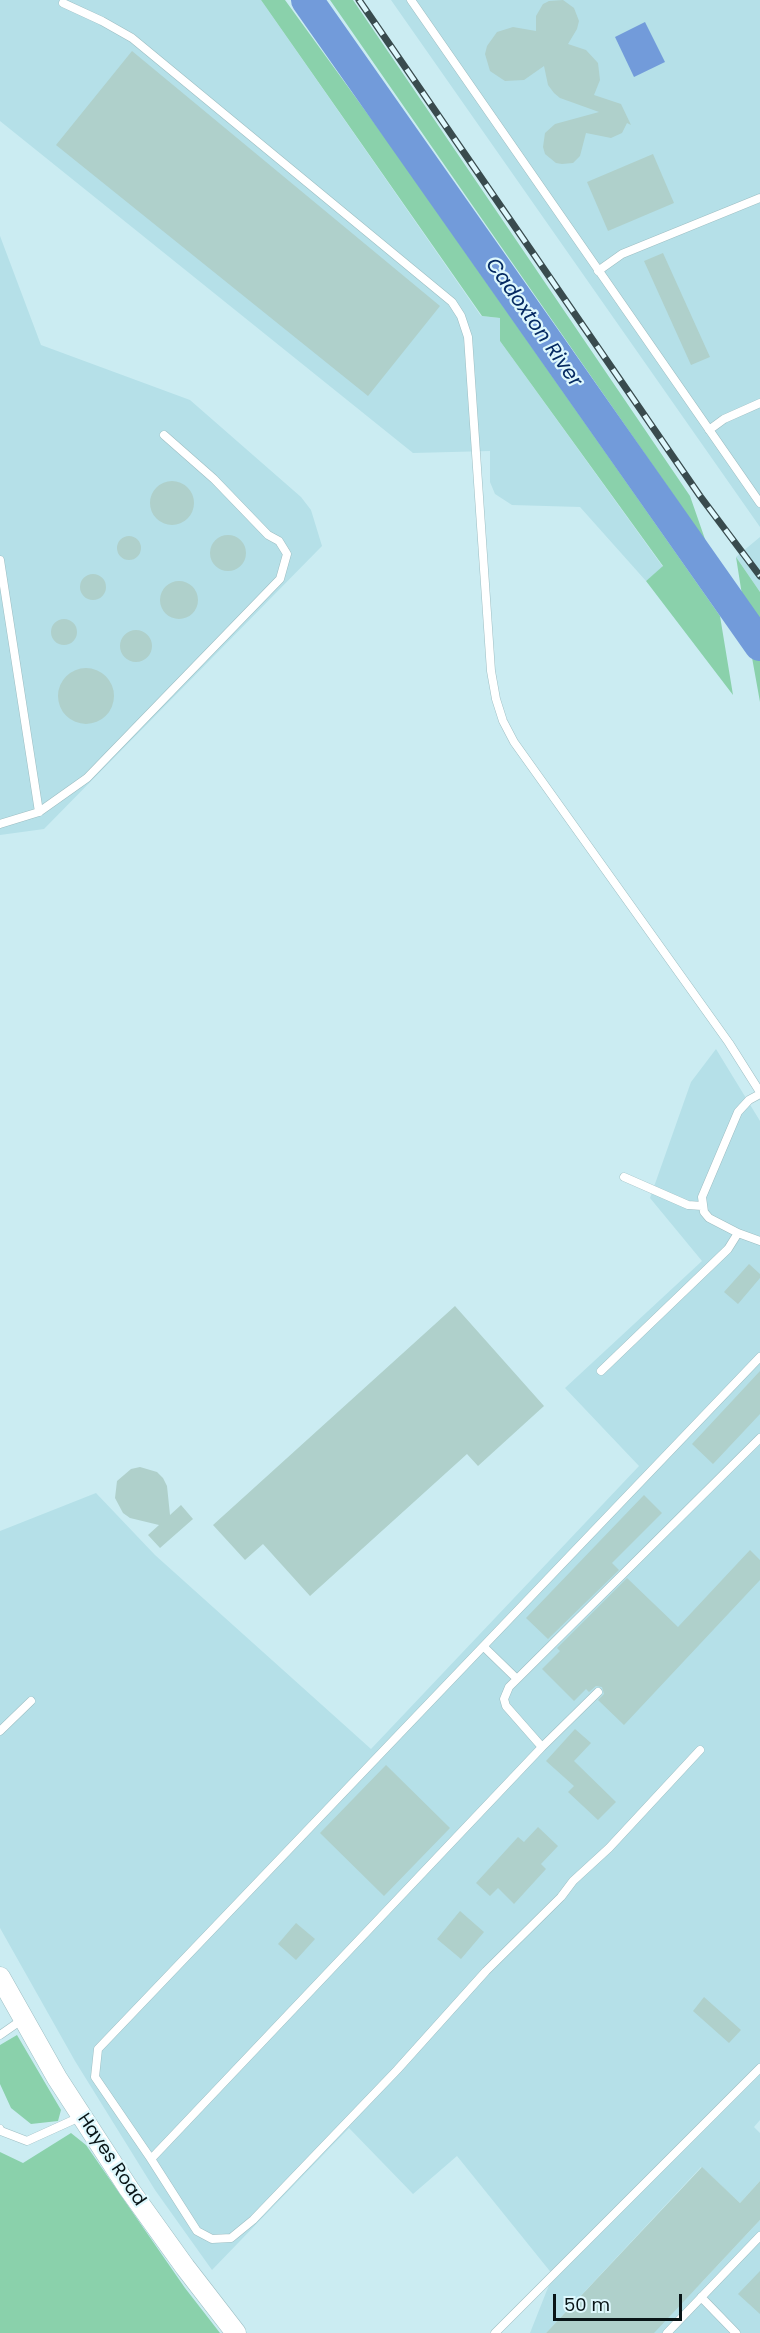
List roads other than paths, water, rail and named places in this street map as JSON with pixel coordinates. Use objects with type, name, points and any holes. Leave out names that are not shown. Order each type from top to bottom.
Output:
[{"type":"street","name":"Hayes Road","points":[[0,1977],[81,2116],[178,2259],[236,2333]]},
{"type":"lane","points":[[411,0],[760,503]]},
{"type":"lane","points":[[63,3],[132,38],[452,302],[461,316],[468,338],[491,670],[503,721],[514,742],[729,1043],[760,1093],[749,1100],[738,1113],[704,1189],[702,1206],[710,1218],[738,1233],[760,1241]]},
{"type":"lane","points":[[598,271],[622,254],[760,198]]},
{"type":"lane","points":[[709,430],[724,419],[760,403]]},
{"type":"lane","points":[[0,824],[39,812],[87,778],[280,579],[286,554],[279,541],[268,535],[214,479],[164,435]]},
{"type":"lane","points":[[0,560],[39,812]]},
{"type":"lane","points":[[624,1177],[688,1205],[702,1206]]},
{"type":"lane","points":[[601,1371],[728,1249],[738,1233]]},
{"type":"lane","points":[[700,1750],[609,1848],[573,1881],[561,1897],[486,1971],[397,2070],[253,2220],[231,2238],[212,2240],[197,2231],[152,2159],[95,2077],[98,2049],[760,1357]]},
{"type":"lane","points":[[542,1747],[506,1706],[506,1692],[760,1438]]},
{"type":"lane","points":[[484,1647],[517,1679]]},
{"type":"lane","points":[[152,2159],[542,1747],[598,1692]]},
{"type":"lane","points":[[0,1731],[31,1701]]},
{"type":"lane","points":[[0,2035],[24,2019]]},
{"type":"lane","points":[[495,2333],[760,2068]]},
{"type":"lane","points":[[0,2129],[27,2141],[81,2116]]},
{"type":"lane","points":[[667,2333],[760,2236]]},
{"type":"lane","points":[[701,2297],[736,2333]]},
{"type":"water","points":[[645,22],[665,62],[634,77],[615,37]]},
{"type":"waterway","name":"Cadoxton River","points":[[307,0],[760,645]]},
{"type":"railway","points":[[359,0],[700,496],[760,576]]}]
